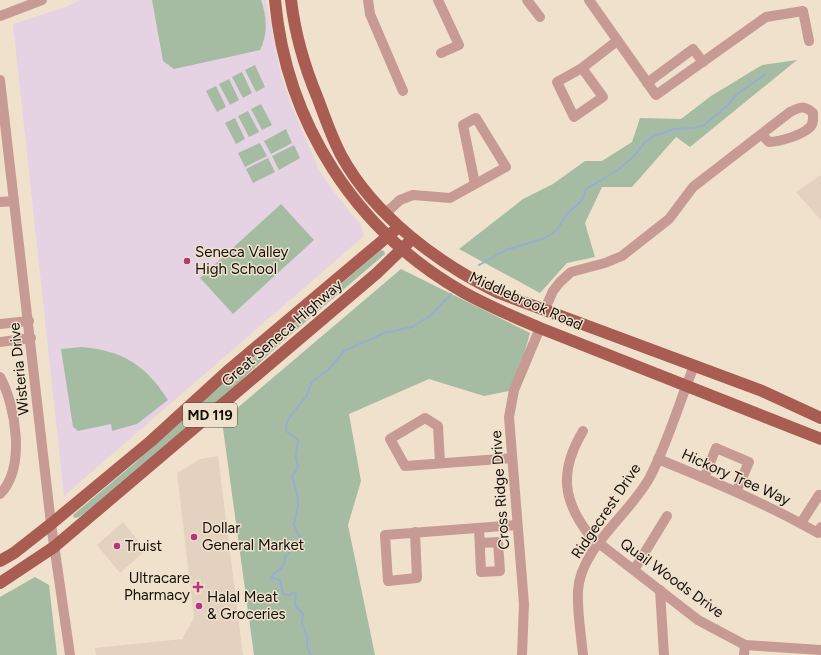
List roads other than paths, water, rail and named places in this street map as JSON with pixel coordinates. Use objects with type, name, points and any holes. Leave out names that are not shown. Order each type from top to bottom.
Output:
[{"type":"main road","name":"Middlebrook Road","points":[[274,0],[276,20],[293,86],[309,127],[334,173],[358,205],[403,249],[462,291],[540,328],[821,439]]},
{"type":"main road","name":"Middlebrook Road","points":[[291,0],[301,49],[310,80],[342,156],[363,188],[386,213],[413,238],[469,279],[499,293],[762,391],[821,418]]},
{"type":"main road","name":"Great Seneca Highway","points":[[0,561],[14,553],[51,524],[150,441],[230,369],[388,236],[399,225]]},
{"type":"main road","name":"Great Seneca Highway","points":[[0,583],[54,547],[403,249],[413,238]]},
{"type":"street","points":[[0,16],[42,0]]},
{"type":"street","points":[[368,0],[370,14],[403,91]]},
{"type":"street","points":[[438,0],[459,45],[440,53]]},
{"type":"street","points":[[527,0],[540,17]]},
{"type":"street","points":[[589,0],[656,95],[766,17],[802,11],[808,40]]},
{"type":"street","points":[[582,68],[603,97],[574,117],[558,82],[582,68],[617,41]]},
{"type":"street","points":[[647,83],[693,49],[703,62]]},
{"type":"street","name":"Wisteria Drive","points":[[0,80],[29,321],[51,524],[70,655]]},
{"type":"street","points":[[545,309],[553,291],[571,272],[605,263],[622,256],[669,219],[693,188],[790,112],[801,107],[808,108],[813,113],[814,122],[809,129],[778,142],[769,142],[762,135]]},
{"type":"street","points":[[386,213],[400,200],[413,195],[450,198],[506,167],[476,118],[462,125],[475,184]]},
{"type":"street","points":[[0,202],[14,201]]},
{"type":"street","points":[[0,324],[29,321]]},
{"type":"street","name":"Cross Ridge Drive","points":[[522,655],[524,604],[509,417],[514,390],[540,328]]},
{"type":"street","points":[[0,342],[30,338]]},
{"type":"street","name":"Ridgecrest Drive","points":[[583,655],[578,591],[580,578],[588,561],[599,544],[649,478],[658,459],[694,366]]},
{"type":"street","points":[[0,377],[11,403],[16,460],[9,483],[0,494]]},
{"type":"street","points":[[440,463],[438,426],[425,418],[390,439],[405,466],[512,458]]},
{"type":"street","name":"Quail Woods Drive","points":[[583,431],[573,446],[569,459],[566,476],[567,492],[571,508],[579,522],[599,544],[698,620],[744,650],[821,650]]},
{"type":"street","points":[[704,478],[716,448],[749,462],[736,492]]},
{"type":"street","name":"Hickory Tree Way","points":[[658,459],[736,492],[801,523],[818,533],[821,527]]},
{"type":"street","name":"Hickory Tree Way","points":[[801,523],[819,495],[821,496]]},
{"type":"street","points":[[634,570],[667,516]]},
{"type":"street","points":[[414,532],[417,578],[388,581],[385,535],[414,532],[517,525]]},
{"type":"street","points":[[479,528],[480,543]]},
{"type":"street","points":[[660,590],[664,655]]},
{"type":"waterway","points":[[479,265],[506,250],[545,238],[557,230],[566,215],[582,200],[586,189],[618,170],[633,157],[646,141],[654,136],[674,129],[695,128],[704,125],[727,106],[738,93],[766,74]]},
{"type":"waterway","points":[[311,655],[307,646],[307,635],[302,624],[303,614],[295,605],[296,594],[294,592],[290,595],[283,594],[280,580],[272,578],[272,576],[284,565],[285,557],[299,543],[300,538],[294,525],[298,506],[297,493],[292,476],[298,468],[296,456],[298,440],[286,431],[287,421],[307,395],[312,382],[329,369],[344,351],[384,333],[412,327],[430,316],[451,294]]},
{"type":"place","name":"Seneca Valley High School","points":[[187,261]]},
{"type":"place","name":"Dollar General Market","points":[[194,537]]},
{"type":"place","name":"Truist","points":[[117,546]]},
{"type":"place","name":"Ultracare Pharmacy","points":[[198,587]]},
{"type":"place","name":"Halal Meat & Groceries","points":[[199,606]]}]
